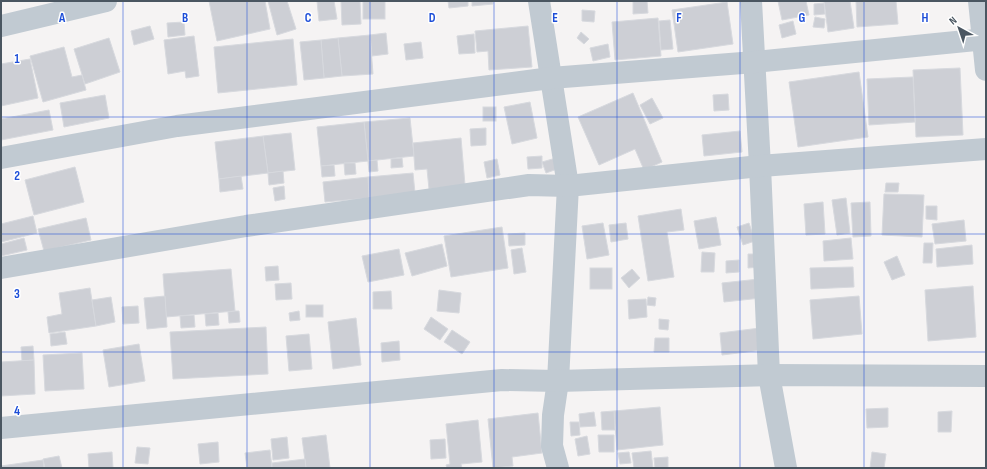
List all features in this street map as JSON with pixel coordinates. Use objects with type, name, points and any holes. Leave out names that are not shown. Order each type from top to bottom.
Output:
[{"type":"street","points":[[1,26],[106,1]]},
{"type":"street","points":[[539,1],[568,186],[558,381],[553,415],[552,446],[558,468]]},
{"type":"street","points":[[751,1],[769,375],[786,468]]},
{"type":"street","points":[[979,1],[985,39],[986,70]]},
{"type":"street","points":[[1,158],[177,126],[551,78],[754,62],[985,39]]},
{"type":"street","points":[[1,268],[246,226],[529,185],[568,186],[760,166],[986,149]]},
{"type":"street","points":[[1,428],[502,380],[558,381],[769,375],[986,376]]},
{"type":"building","points":[[209,1],[265,1],[270,29],[217,41]]},
{"type":"building","points":[[268,1],[287,1],[296,29],[277,35]]},
{"type":"building","points":[[317,1],[334,1],[337,19],[319,21]]},
{"type":"building","points":[[341,1],[360,1],[361,24],[342,25]]},
{"type":"building","points":[[363,1],[385,1],[385,19],[363,19]]},
{"type":"building","points":[[448,1],[468,1],[468,6],[449,8]]},
{"type":"building","points":[[472,1],[493,1],[493,4],[472,6]]},
{"type":"building","points":[[633,1],[647,1],[648,13],[633,14]]},
{"type":"building","points":[[778,1],[806,1],[809,15],[782,20]]},
{"type":"building","points":[[824,1],[850,1],[854,28],[828,32]]},
{"type":"building","points":[[856,1],[896,1],[898,24],[857,27]]},
{"type":"building","points":[[727,2],[733,44],[678,52],[672,10]]},
{"type":"building","points":[[824,3],[825,14],[814,15],[814,4]]},
{"type":"building","points":[[582,10],[595,11],[594,22],[582,21]]},
{"type":"building","points":[[815,17],[825,19],[824,28],[813,27]]},
{"type":"building","points":[[658,18],[661,56],[615,60],[612,22]]},
{"type":"building","points":[[670,20],[673,49],[661,50],[659,21]]},
{"type":"building","points":[[793,21],[796,34],[782,38],[779,25]]},
{"type":"building","points":[[184,22],[185,35],[168,37],[167,23]]},
{"type":"building","points":[[150,26],[154,39],[134,45],[131,31]]},
{"type":"building","points":[[528,26],[532,67],[489,70],[488,51],[477,52],[475,31]]},
{"type":"building","points":[[581,32],[589,39],[584,44],[577,38]]},
{"type":"building","points":[[386,33],[388,54],[372,56],[370,35]]},
{"type":"building","points":[[474,34],[475,53],[459,54],[457,36]]},
{"type":"building","points":[[370,35],[373,74],[342,76],[338,38]]},
{"type":"building","points":[[194,36],[199,76],[186,78],[185,71],[168,74],[164,40]]},
{"type":"building","points":[[109,38],[120,72],[85,84],[74,49]]},
{"type":"building","points":[[338,38],[342,76],[324,78],[321,40]]},
{"type":"building","points":[[293,39],[297,85],[218,93],[214,47]]},
{"type":"building","points":[[321,40],[324,78],[304,80],[300,42]]},
{"type":"building","points":[[421,42],[423,58],[406,60],[404,44]]},
{"type":"building","points":[[608,44],[610,57],[593,61],[590,48]]},
{"type":"building","points":[[64,47],[72,77],[82,75],[86,90],[43,102],[30,56]]},
{"type":"building","points":[[30,59],[38,98],[1,106],[1,64]]},
{"type":"building","points":[[960,68],[963,135],[916,137],[913,70]]},
{"type":"building","points":[[859,72],[868,137],[798,147],[789,82]]},
{"type":"building","points":[[913,77],[915,122],[869,125],[867,79]]},
{"type":"building","points":[[633,93],[662,162],[644,170],[635,149],[599,165],[578,117]]},
{"type":"building","points":[[728,94],[729,110],[714,111],[713,95]]},
{"type":"building","points":[[105,95],[109,118],[64,127],[60,103]]},
{"type":"building","points":[[652,98],[663,118],[650,124],[640,105]]},
{"type":"building","points":[[530,102],[537,138],[512,144],[504,107]]},
{"type":"building","points":[[483,107],[496,107],[496,121],[483,121]]},
{"type":"building","points":[[49,110],[53,130],[1,140],[1,119]]},
{"type":"building","points":[[410,118],[414,156],[368,161],[364,122]]},
{"type":"building","points":[[364,122],[368,161],[321,166],[317,127]]},
{"type":"building","points":[[486,128],[486,145],[471,146],[470,129]]},
{"type":"building","points":[[740,131],[742,152],[704,156],[702,135]]},
{"type":"building","points":[[291,133],[295,170],[268,173],[263,136]]},
{"type":"building","points":[[263,136],[268,173],[219,179],[215,142]]},
{"type":"building","points":[[461,138],[465,185],[429,189],[427,169],[415,170],[413,143]]},
{"type":"building","points":[[542,156],[542,168],[528,169],[527,157]]},
{"type":"building","points":[[402,158],[403,167],[391,168],[391,159]]},
{"type":"building","points":[[556,158],[560,168],[546,173],[542,162]]},
{"type":"building","points":[[497,159],[500,175],[487,178],[484,162]]},
{"type":"building","points":[[377,160],[378,171],[369,172],[368,161]]},
{"type":"building","points":[[344,163],[355,163],[356,174],[345,175]]},
{"type":"building","points":[[334,165],[335,176],[322,177],[321,166]]},
{"type":"building","points":[[75,167],[84,202],[34,215],[25,180]]},
{"type":"building","points":[[283,171],[284,183],[269,185],[268,173]]},
{"type":"building","points":[[413,173],[415,193],[369,198],[368,177]]},
{"type":"building","points":[[241,176],[243,189],[220,192],[219,179]]},
{"type":"building","points":[[368,177],[369,198],[325,202],[323,182]]},
{"type":"building","points":[[886,183],[899,183],[898,192],[885,192]]},
{"type":"building","points":[[284,186],[285,199],[275,201],[273,188]]},
{"type":"building","points":[[884,194],[924,195],[922,237],[882,235]]},
{"type":"building","points":[[846,198],[850,233],[837,235],[832,200]]},
{"type":"building","points":[[823,202],[825,234],[806,235],[804,204]]},
{"type":"building","points":[[870,202],[871,236],[853,237],[851,203]]},
{"type":"building","points":[[926,206],[937,206],[937,220],[926,219]]},
{"type":"building","points":[[681,209],[684,230],[667,232],[674,277],[648,281],[638,216]]},
{"type":"building","points":[[33,216],[37,233],[1,242],[1,224]]},
{"type":"building","points":[[716,217],[721,245],[699,249],[694,221]]},
{"type":"building","points":[[86,218],[91,240],[44,251],[38,229]]},
{"type":"building","points":[[964,220],[966,241],[935,244],[932,224]]},
{"type":"building","points":[[603,223],[609,255],[587,259],[582,226]]},
{"type":"building","points":[[626,223],[628,239],[611,242],[609,225]]},
{"type":"building","points":[[749,223],[755,241],[743,245],[737,227]]},
{"type":"building","points":[[502,227],[508,268],[451,277],[444,236]]},
{"type":"building","points":[[525,233],[525,245],[509,246],[508,234]]},
{"type":"building","points":[[24,238],[27,250],[1,256],[1,244]]},
{"type":"building","points":[[851,238],[853,259],[824,261],[823,241]]},
{"type":"building","points":[[924,243],[933,243],[932,263],[923,263]]},
{"type":"building","points":[[442,244],[447,266],[412,276],[405,253]]},
{"type":"building","points":[[972,245],[973,264],[937,267],[936,249]]},
{"type":"building","points":[[522,248],[526,272],[514,274],[511,250]]},
{"type":"building","points":[[399,249],[404,275],[368,282],[362,256]]},
{"type":"building","points":[[702,252],[715,253],[714,272],[701,272]]},
{"type":"building","points":[[748,254],[761,254],[761,267],[748,268]]},
{"type":"building","points":[[897,256],[905,275],[892,280],[884,262]]},
{"type":"building","points":[[739,260],[739,272],[726,273],[726,261]]},
{"type":"building","points":[[278,266],[279,280],[266,281],[265,267]]},
{"type":"building","points":[[853,267],[854,287],[811,289],[810,268]]},
{"type":"building","points":[[590,268],[612,268],[612,289],[590,289]]},
{"type":"building","points":[[231,269],[235,311],[166,317],[163,274]]},
{"type":"building","points":[[632,269],[640,278],[629,288],[621,278]]},
{"type":"building","points":[[759,279],[761,298],[724,302],[722,283]]},
{"type":"building","points":[[291,283],[292,299],[276,300],[275,284]]},
{"type":"building","points":[[973,286],[976,337],[928,341],[925,290]]},
{"type":"building","points":[[90,288],[96,326],[49,333],[47,317],[62,314],[59,293]]},
{"type":"building","points":[[439,290],[461,293],[459,313],[437,311]]},
{"type":"building","points":[[391,291],[392,309],[373,309],[373,292]]},
{"type":"building","points":[[165,296],[167,327],[147,329],[144,298]]},
{"type":"building","points":[[859,296],[862,334],[813,339],[810,300]]},
{"type":"building","points":[[111,297],[115,322],[96,326],[92,300]]},
{"type":"building","points":[[648,297],[656,298],[655,306],[647,305]]},
{"type":"building","points":[[646,299],[647,317],[629,319],[628,300]]},
{"type":"building","points":[[306,305],[323,305],[323,317],[306,317]]},
{"type":"building","points":[[138,306],[139,323],[123,324],[122,307]]},
{"type":"building","points":[[239,311],[240,322],[229,323],[228,312]]},
{"type":"building","points":[[299,311],[300,320],[290,321],[289,313]]},
{"type":"building","points":[[218,313],[219,325],[206,326],[205,314]]},
{"type":"building","points":[[194,315],[195,327],[181,328],[180,316]]},
{"type":"building","points":[[431,317],[448,329],[440,340],[424,329]]},
{"type":"building","points":[[356,318],[361,365],[333,369],[328,322]]},
{"type":"building","points":[[659,319],[669,320],[668,330],[659,329]]},
{"type":"building","points":[[266,327],[268,374],[173,379],[170,332]]},
{"type":"building","points":[[760,328],[763,350],[722,355],[720,333]]},
{"type":"building","points":[[452,330],[470,342],[462,354],[444,342]]},
{"type":"building","points":[[65,332],[67,344],[51,346],[50,334]]},
{"type":"building","points":[[309,334],[312,369],[289,371],[286,336]]},
{"type":"building","points":[[655,338],[669,338],[669,352],[654,352]]},
{"type":"building","points":[[399,341],[400,360],[382,362],[381,343]]},
{"type":"building","points":[[139,344],[145,381],[109,387],[103,350]]},
{"type":"building","points":[[33,346],[34,360],[22,361],[21,347]]},
{"type":"building","points":[[82,353],[84,389],[45,391],[43,355]]},
{"type":"building","points":[[34,360],[35,394],[1,396],[1,362]]},
{"type":"building","points":[[660,407],[663,445],[617,450],[614,411]]},
{"type":"building","points":[[888,408],[888,427],[867,428],[866,409]]},
{"type":"building","points":[[614,411],[615,430],[602,430],[601,412]]},
{"type":"building","points":[[952,411],[951,432],[938,432],[938,412]]},
{"type":"building","points":[[594,412],[596,426],[580,427],[579,414]]},
{"type":"building","points":[[538,413],[542,453],[512,457],[513,466],[493,468],[488,419]]},
{"type":"building","points":[[478,420],[482,462],[461,464],[462,468],[447,468],[446,465],[450,464],[446,424]]},
{"type":"building","points":[[570,422],[579,422],[580,435],[571,436]]},
{"type":"building","points":[[326,435],[330,468],[306,468],[302,438]]},
{"type":"building","points":[[598,435],[614,435],[614,452],[599,452]]},
{"type":"building","points":[[587,436],[590,454],[578,456],[575,439]]},
{"type":"building","points":[[287,437],[289,458],[273,460],[271,439]]},
{"type":"building","points":[[445,439],[446,458],[431,459],[430,440]]},
{"type":"building","points":[[218,442],[219,462],[200,464],[198,444]]},
{"type":"building","points":[[137,447],[150,448],[148,464],[135,463]]},
{"type":"building","points":[[270,450],[272,468],[247,468],[245,453]]},
{"type":"building","points":[[651,451],[653,468],[634,468],[632,453]]},
{"type":"building","points":[[112,452],[113,468],[89,468],[88,454]]},
{"type":"building","points":[[629,452],[631,463],[620,464],[618,453]]},
{"type":"building","points":[[872,452],[886,454],[884,468],[870,468]]},
{"type":"building","points":[[59,456],[62,468],[45,468],[43,459]]},
{"type":"building","points":[[668,457],[668,468],[655,468],[654,458]]},
{"type":"building","points":[[305,459],[306,468],[272,468],[272,463]]},
{"type":"building","points":[[43,460],[44,468],[1,468],[1,466]]}]
